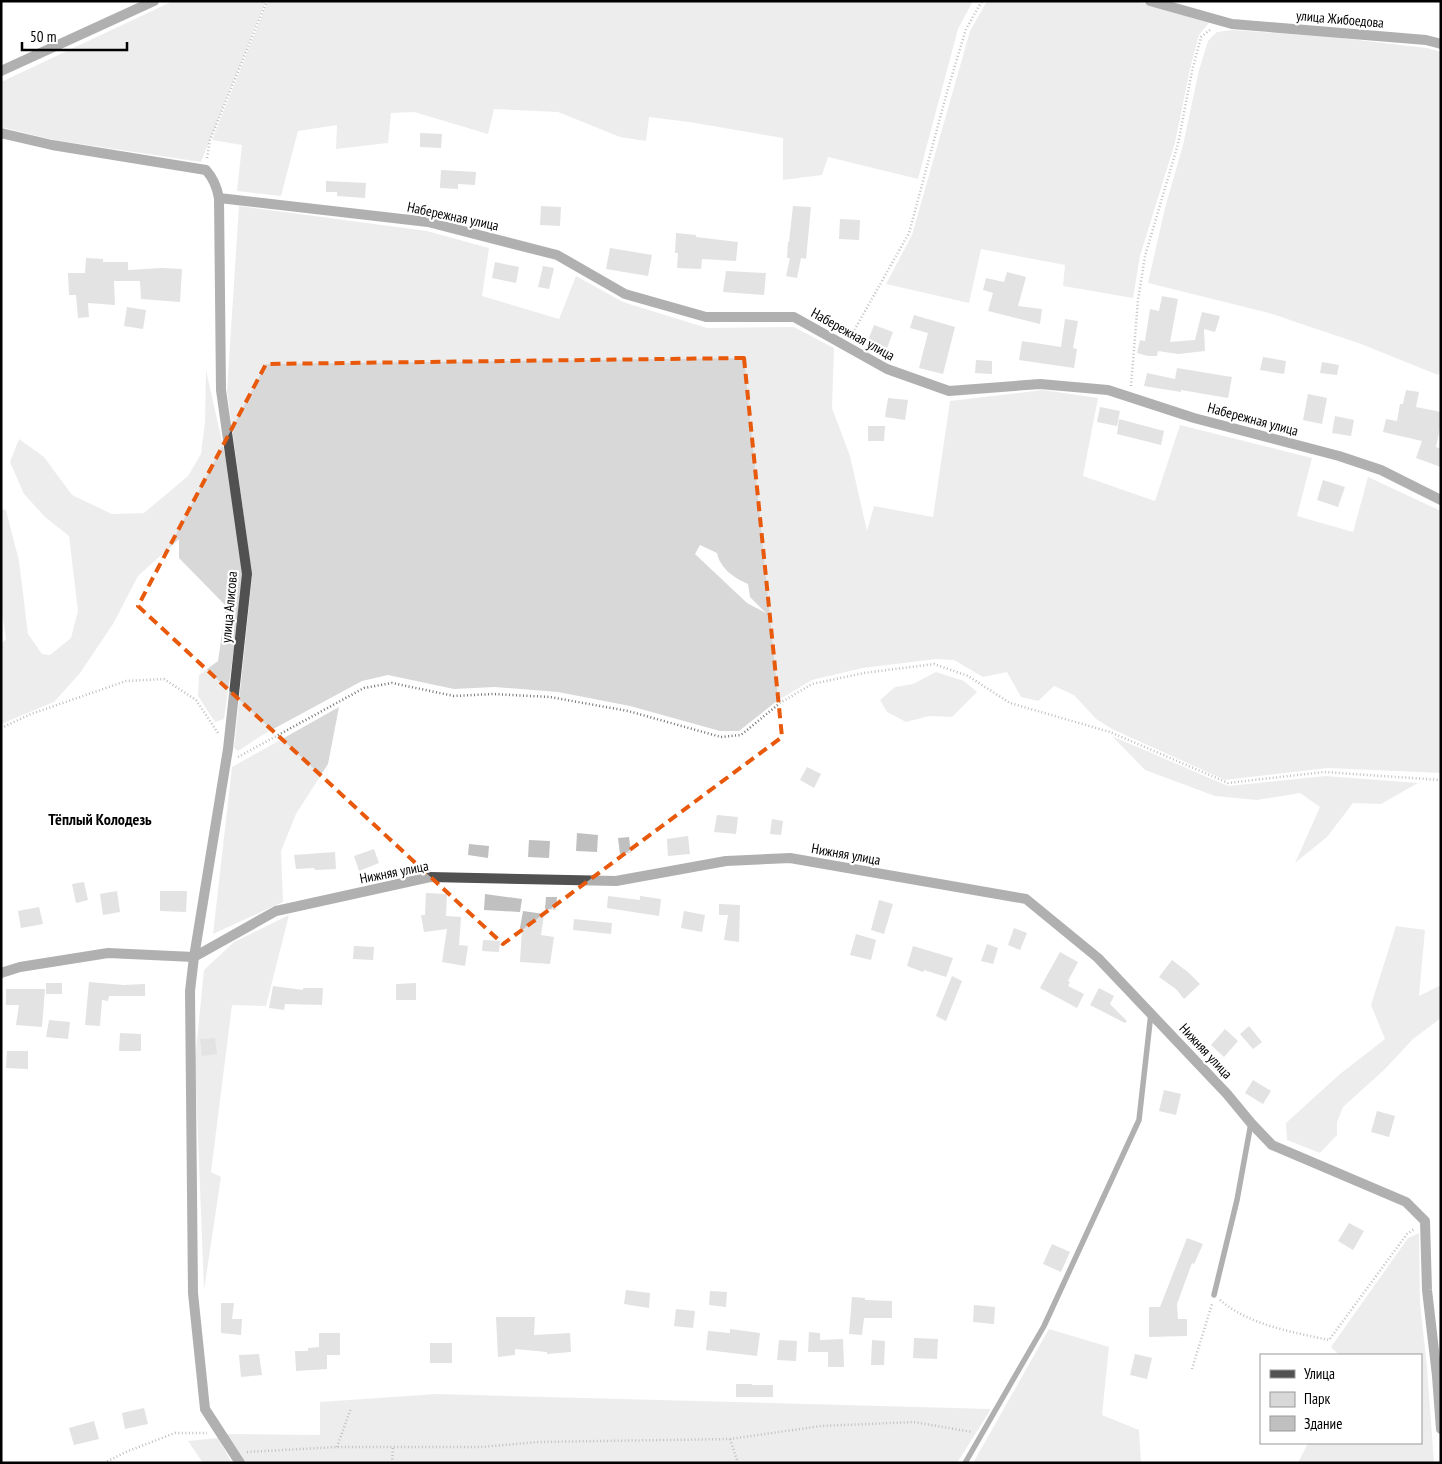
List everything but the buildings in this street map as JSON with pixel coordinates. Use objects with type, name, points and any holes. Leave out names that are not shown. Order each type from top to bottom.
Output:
[{"type":"street","points":[[1,71],[154,1]]},
{"type":"street","name":"улица Жибоедова","points":[[1150,1],[1221,22],[1426,40],[1441,44]]},
{"type":"street","points":[[1,133],[52,145],[206,170],[216,185],[219,198]]},
{"type":"street","name":"Набережная улица","points":[[219,198],[428,222],[557,255],[626,294],[706,317],[794,317],[887,370],[949,391],[1040,384],[1108,390],[1194,418],[1339,456],[1381,470],[1441,500]]},
{"type":"street","name":"улица Алисова","points":[[219,198],[221,390],[247,574],[226,764],[190,991],[194,1293],[205,1409],[240,1463]]},
{"type":"street","name":"Нижняя улица","points":[[194,957],[276,911],[430,877],[616,882],[726,861],[790,858],[1026,899],[1098,958],[1227,1094],[1272,1145],[1406,1202],[1425,1222]]},
{"type":"street","points":[[1,973],[20,967],[108,953],[194,957]]},
{"type":"street","points":[[1425,1222],[1427,1290],[1439,1373],[1441,1429]]},
{"type":"lane","points":[[965,1463],[1044,1326],[1139,1120],[1151,1013]]},
{"type":"lane","points":[[1214,1295],[1237,1200],[1251,1123]]},
{"type":"path","points":[[206,170],[210,140],[267,1]]},
{"type":"path","points":[[845,346],[909,233],[966,29],[982,1]]},
{"type":"path","points":[[1130,397],[1138,300],[1145,256],[1178,144],[1192,71],[1201,37],[1221,22]]},
{"type":"path","points":[[226,764],[364,688],[392,683],[454,696],[492,694],[550,697],[628,711],[721,737],[741,736],[780,703],[812,684],[864,673],[934,664],[968,676],[1010,703],[1110,732],[1228,783],[1324,772],[1441,780]]},
{"type":"path","points":[[1,728],[31,714],[126,681],[164,678],[196,700],[228,749]]},
{"type":"path","points":[[1192,1369],[1214,1295],[1233,1311],[1284,1331],[1329,1340],[1407,1234],[1425,1222]]},
{"type":"path","points":[[337,1447],[351,1408]]},
{"type":"path","points":[[233,1452],[337,1447],[482,1447],[537,1442],[730,1439],[821,1426],[914,1422],[982,1433]]},
{"type":"path","points":[[104,1463],[128,1450],[176,1433],[221,1434]]},
{"type":"path","points":[[730,1439],[738,1463]]},
{"type":"path","points":[[392,1463],[393,1447]]},
{"type":"highlighted area","points":[[744,358],[782,737],[503,944],[138,606],[266,364]]},
{"type":"green space","points":[[173,1],[266,1],[201,162],[54,140],[1,127],[1,82]]},
{"type":"green space","points":[[268,1],[973,1],[958,29],[918,179],[828,157],[822,175],[783,180],[783,138],[649,117],[646,141],[620,137],[558,112],[494,109],[488,134],[414,112],[391,113],[388,143],[336,149],[337,125],[298,131],[281,196],[237,191],[242,145],[212,140]]},
{"type":"green space","points":[[987,1],[1137,1],[1209,23],[1199,35],[1175,143],[1140,256],[1133,298],[1063,286],[1065,265],[981,249],[969,303],[886,284],[912,235],[970,31]]},
{"type":"green space","points":[[1232,30],[1332,37],[1427,48],[1441,52],[1441,368],[1438,375],[1361,344],[1269,313],[1148,283],[1165,208],[1183,145],[1199,70],[1208,41],[1217,32]]},
{"type":"green space","points":[[239,206],[427,231],[489,248],[482,296],[559,319],[576,276],[623,302],[707,328],[794,327],[834,348],[832,408],[850,456],[867,531],[874,506],[933,517],[950,401],[1043,390],[1098,398],[1083,476],[1155,501],[1180,425],[1312,458],[1297,516],[1353,532],[1368,477],[1441,511],[1441,773],[1328,768],[1225,780],[1112,729],[1096,719],[1074,695],[1054,686],[1038,701],[1021,697],[1007,672],[983,677],[954,660],[936,659],[863,668],[812,680],[777,701],[739,731],[720,731],[630,706],[558,692],[495,687],[454,689],[388,675],[362,681],[264,734],[238,751],[234,748],[252,577],[227,391]],"holes":[[[700,545],[717,553],[724,568],[748,584],[750,597],[766,613],[747,603],[695,554]]]},
{"type":"green space","points":[[206,370],[227,464],[244,578],[224,719],[215,722],[198,696],[199,675],[218,661],[226,606],[179,558],[179,539],[138,576],[113,624],[80,673],[54,702],[1,724],[1,644],[6,639],[1,604],[1,509],[6,510],[19,561],[28,634],[42,654],[50,655],[71,638],[78,611],[69,536],[45,517],[24,494],[10,462],[19,439],[44,457],[72,495],[112,514],[144,513],[188,476],[201,454],[205,422]]},
{"type":"green space","points":[[936,672],[964,681],[977,692],[952,717],[929,716],[906,722],[887,712],[880,700],[895,687],[913,684]]},
{"type":"green space","points":[[339,707],[328,764],[296,814],[281,851],[283,902],[213,934],[232,767]]},
{"type":"green space","points":[[1112,736],[1228,786],[1325,776],[1418,783],[1381,804],[1353,803],[1327,837],[1295,863],[1320,807],[1300,793],[1257,800],[1215,796],[1145,770]]},
{"type":"green space","points":[[289,915],[266,1006],[232,1005],[211,1172],[221,1177],[204,1290],[195,1060],[204,970],[234,942]]},
{"type":"green space","points":[[1396,926],[1425,930],[1419,996],[1441,985],[1441,1018],[1413,1039],[1384,1070],[1343,1107],[1337,1122],[1337,1135],[1320,1153],[1287,1140],[1286,1123],[1340,1074],[1385,1039],[1371,1005]]},
{"type":"green space","points":[[1419,1233],[1420,1303],[1434,1463],[1298,1463],[1308,1444],[1422,1444],[1422,1354],[1338,1354],[1331,1347],[1408,1238]]},
{"type":"green space","points":[[1049,1329],[1109,1347],[1102,1415],[1139,1430],[1141,1463],[973,1463]]},
{"type":"green space","points":[[436,1394],[991,1409],[957,1463],[245,1463],[226,1434],[320,1435],[320,1402]]},
{"type":"green space","points":[[218,1438],[232,1463],[203,1463],[188,1441]]},
{"type":"district","name":"Тёплый Колодезь","points":[[100,819]]}]
